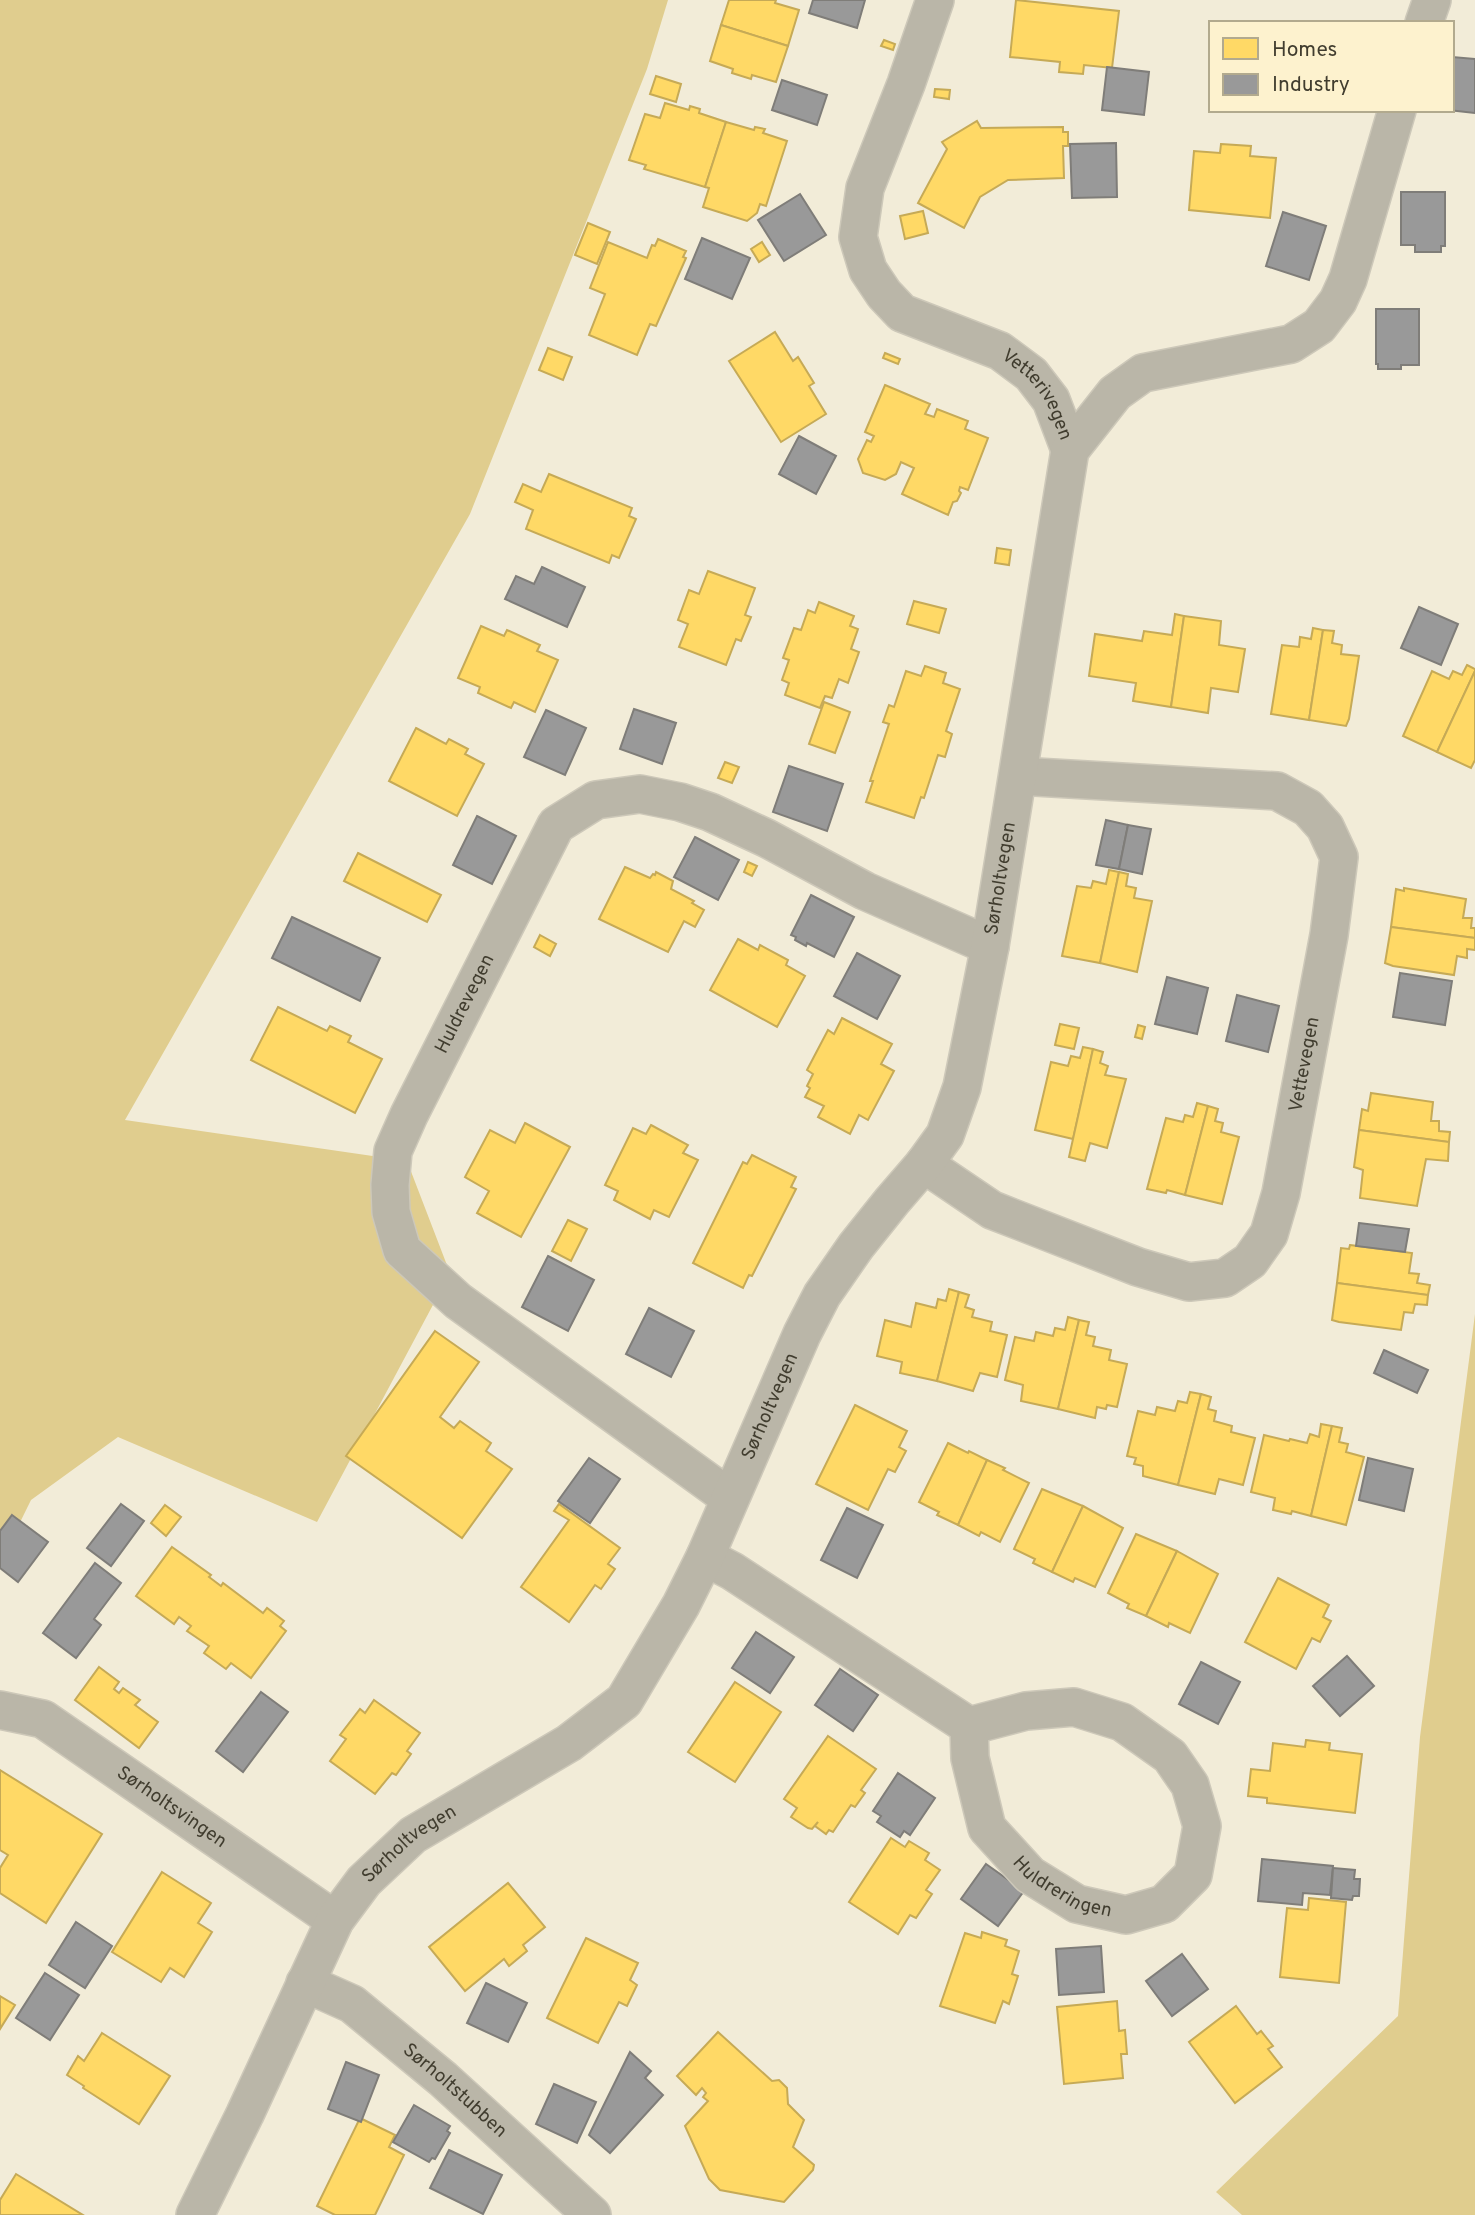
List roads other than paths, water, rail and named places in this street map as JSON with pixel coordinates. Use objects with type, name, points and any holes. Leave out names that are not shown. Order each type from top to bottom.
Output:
[{"type":"street","name":"Vetterivegen","points":[[935,0],[906,85],[865,188],[858,237],[867,270],[902,313],[999,351],[1031,374],[1051,400],[1070,450]]},
{"type":"street","points":[[1425,21],[1432,0]]},
{"type":"street","name":"Vetterivegen","points":[[1070,450],[1115,393],[1143,373],[1291,344],[1319,326],[1338,301],[1348,279],[1396,112]]},
{"type":"street","name":"Sørholtvegen","points":[[195,2215],[246,2113],[335,1920],[364,1881],[413,1835],[569,1744],[624,1701],[681,1605],[705,1557],[802,1334],[822,1295],[856,1246],[945,1135],[962,1087],[990,946],[1070,450]]},
{"type":"street","name":"Vettevegen","points":[[924,1164],[992,1210],[1138,1267],[1189,1282],[1225,1278],[1250,1261],[1269,1234],[1281,1193],[1329,935],[1339,857],[1325,827],[1308,808],[1277,791],[1018,776]]},
{"type":"street","name":"Huldrevegen","points":[[730,1498],[458,1301],[402,1250],[391,1212],[390,1185],[393,1151],[409,1115],[556,825],[596,800],[640,794],[680,802],[710,812],[766,838],[865,891],[990,946]]},
{"type":"street","points":[[705,1557],[732,1571],[969,1726]]},
{"type":"street","name":"Huldreringen","points":[[1074,1707],[1122,1722],[1170,1756],[1190,1785],[1202,1826],[1193,1874],[1164,1904],[1126,1915],[1077,1904],[1030,1874],[987,1828],[970,1758],[969,1726],[1026,1711],[1074,1707]]},
{"type":"street","name":"Sørholtsvingen","points":[[0,1710],[43,1719],[335,1920]]},
{"type":"street","name":"Sørholtstubben","points":[[305,1983],[352,2004],[443,2079],[592,2215]]}]
